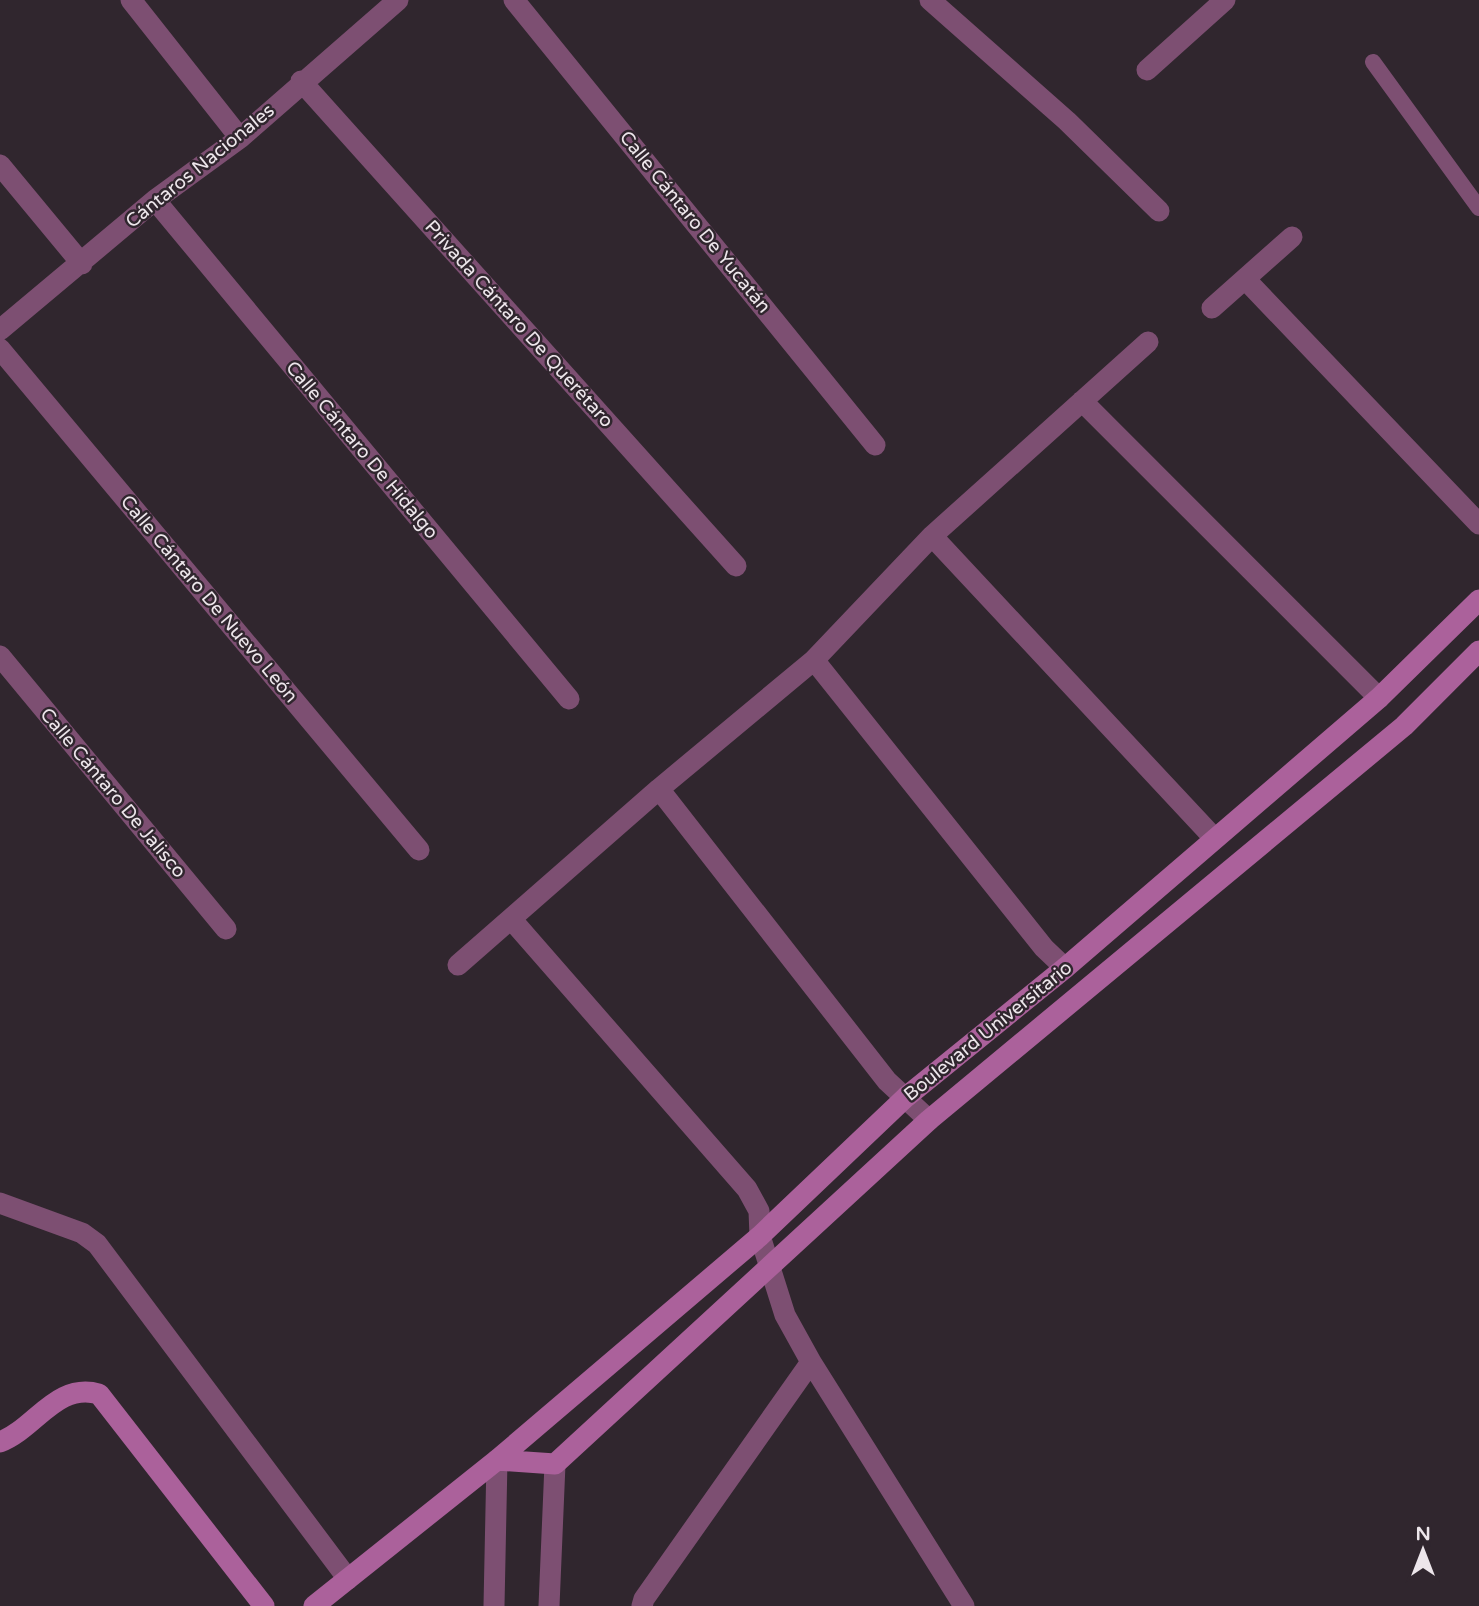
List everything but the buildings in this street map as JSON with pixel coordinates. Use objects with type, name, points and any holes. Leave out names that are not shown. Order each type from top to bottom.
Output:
[{"type":"street","points":[[131,0],[240,138]]},
{"type":"street","name":"Cántaros Nacionales","points":[[0,330],[82,264],[155,200],[240,138],[397,0]]},
{"type":"street","name":"Calle Cántaro De Yucatán","points":[[514,0],[875,445]]},
{"type":"street","points":[[930,0],[1067,121],[1159,211]]},
{"type":"street","points":[[1147,70],[1226,0]]},
{"type":"street","name":"Privada Cántaro De Querétaro","points":[[301,82],[736,566]]},
{"type":"street","points":[[0,165],[82,264]]},
{"type":"street","name":"Calle Cántaro De Hidalgo","points":[[155,200],[569,699]]},
{"type":"street","points":[[1212,308],[1292,237]]},
{"type":"street","points":[[1246,280],[1479,524]]},
{"type":"street","points":[[458,965],[659,789],[814,660],[932,536],[1148,342]]},
{"type":"street","name":"Calle Cántaro De Nuevo León","points":[[0,349],[419,850]]},
{"type":"street","points":[[1082,401],[1379,698]]},
{"type":"street","points":[[932,536],[1214,838]]},
{"type":"street","name":"Boulevard Universitario","points":[[314,1606],[497,1460],[760,1236],[906,1097],[1065,968],[1379,698],[1479,600]]},
{"type":"street","name":"Boulevard Universitario","points":[[555,1464],[929,1120],[1404,726],[1479,651]]},
{"type":"street","name":"Calle Cántaro De Jalisco","points":[[0,656],[226,929]]},
{"type":"street","points":[[814,660],[1044,948],[1065,968]]},
{"type":"street","points":[[659,789],[887,1081],[929,1120]]},
{"type":"street","points":[[512,920],[747,1189],[759,1211],[760,1236],[785,1315],[811,1362],[964,1606]]},
{"type":"street","points":[[0,1203],[82,1233],[97,1244],[348,1579]]},
{"type":"street","points":[[642,1606],[644,1598],[811,1362]]},
{"type":"street","points":[[0,1442],[66,1395],[84,1389],[99,1394],[264,1606]]},
{"type":"street","points":[[494,1606],[497,1460],[555,1464],[549,1606]]},
{"type":"lane","points":[[1373,62],[1479,208]]}]
